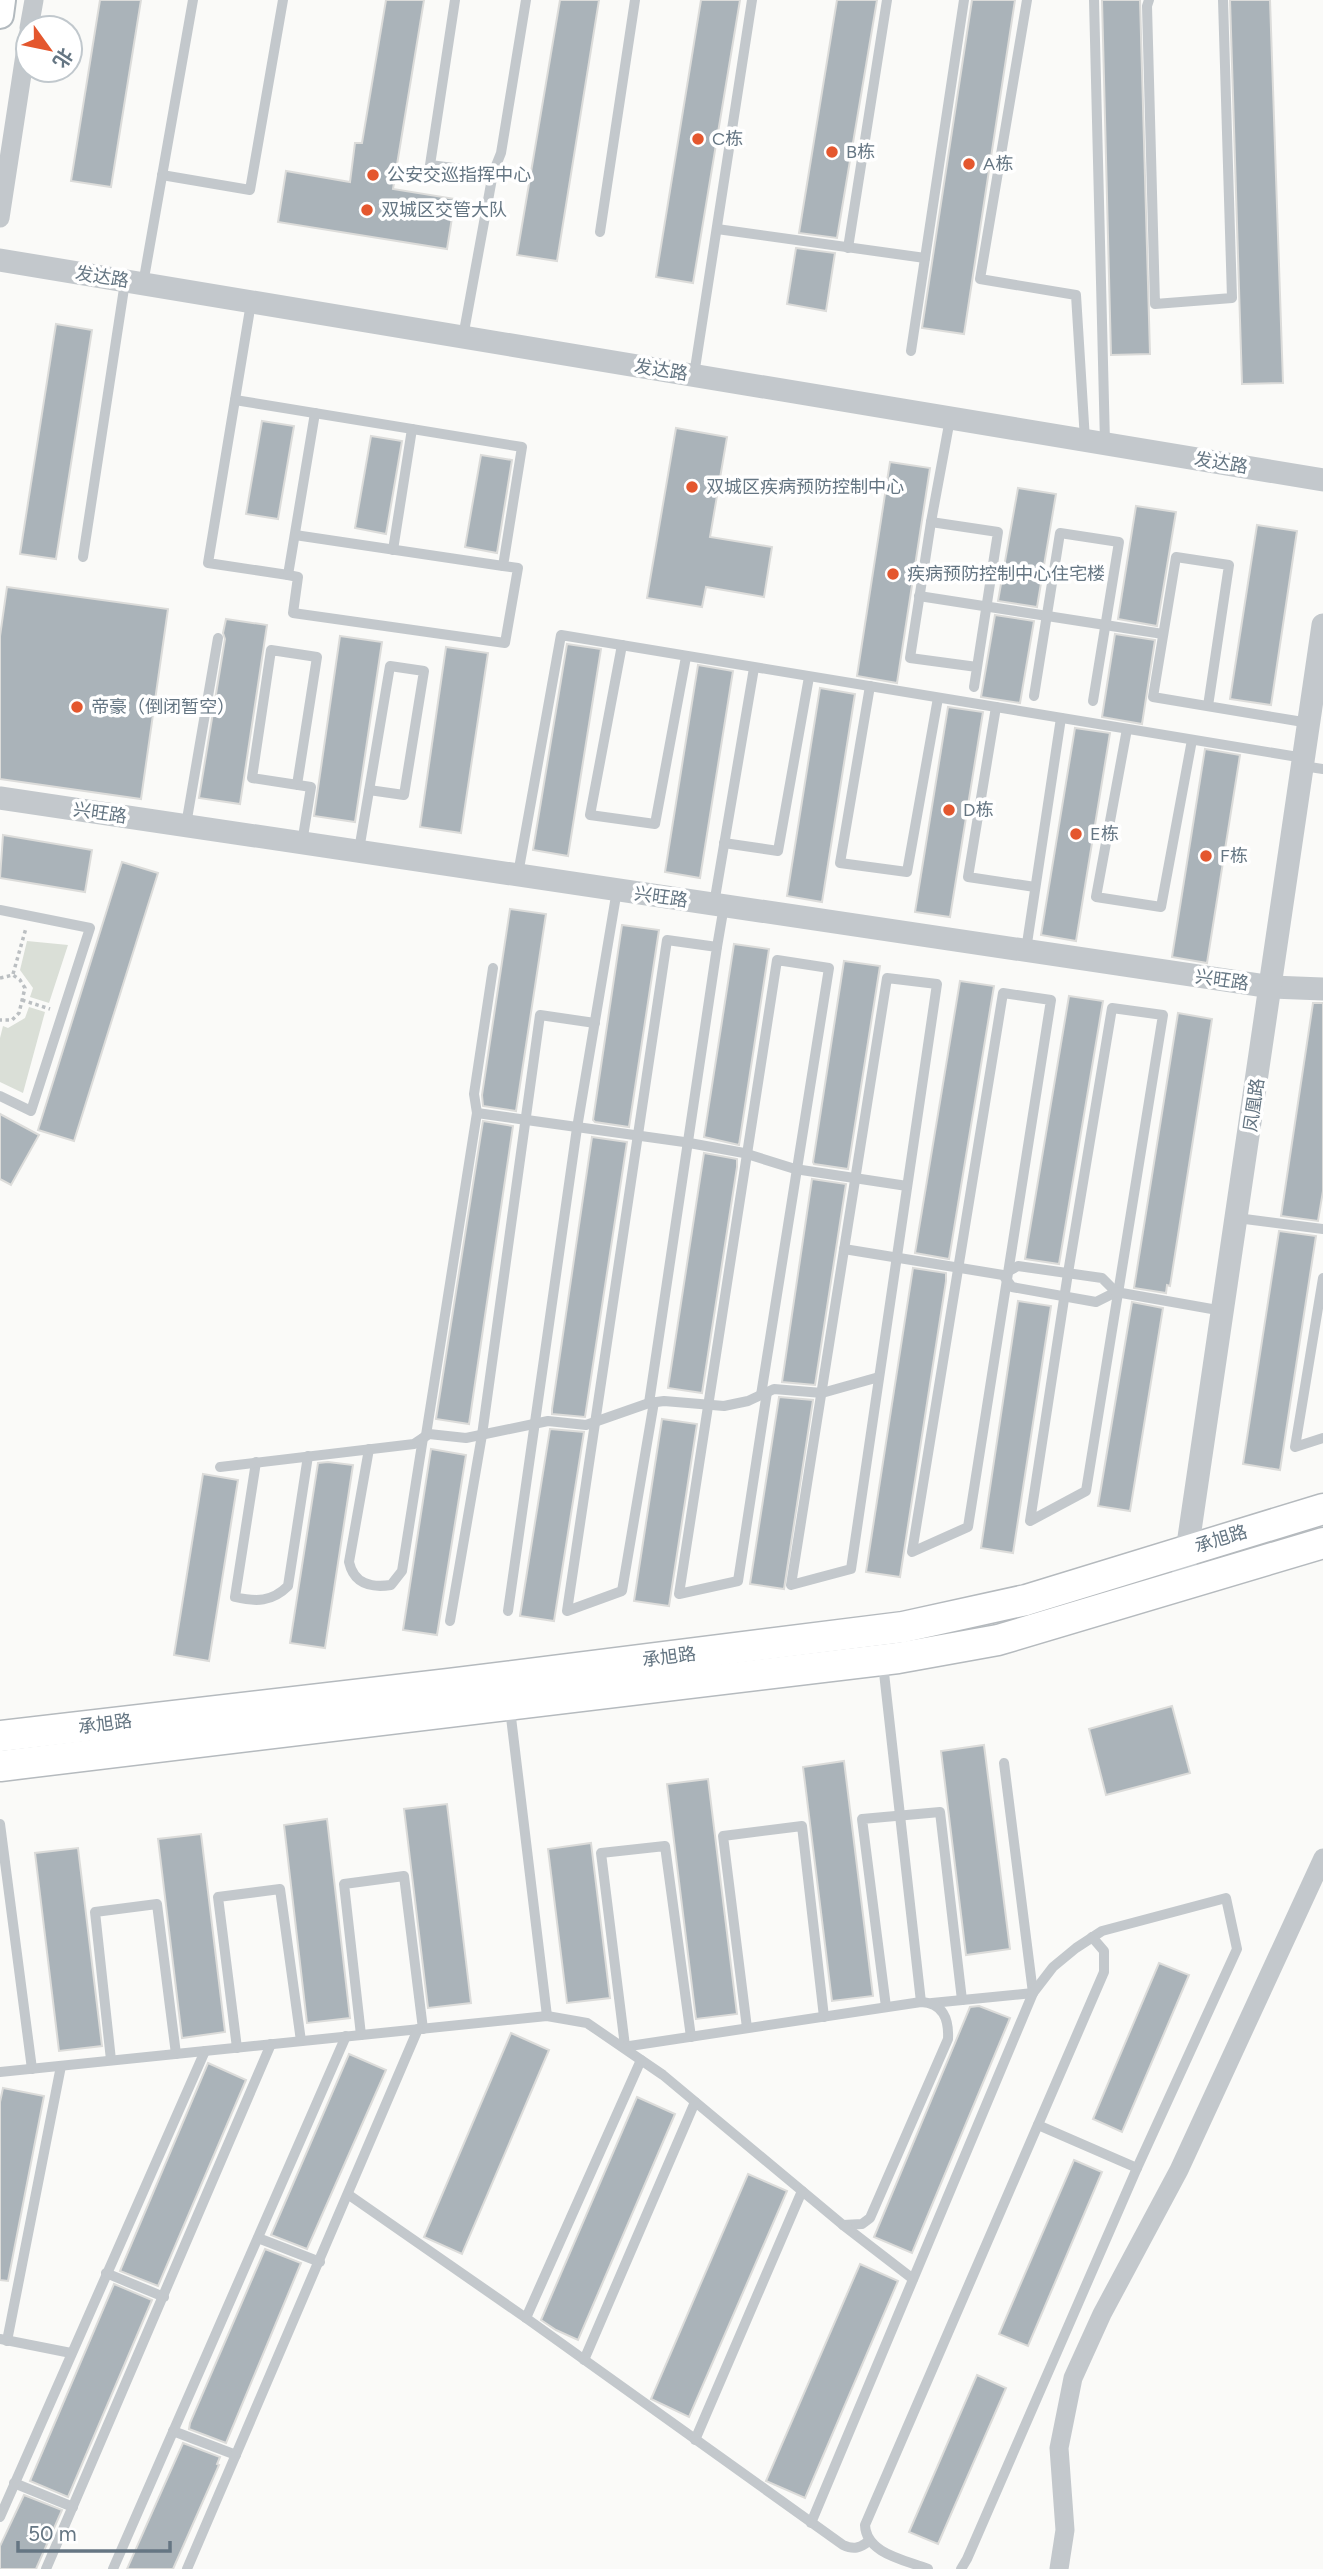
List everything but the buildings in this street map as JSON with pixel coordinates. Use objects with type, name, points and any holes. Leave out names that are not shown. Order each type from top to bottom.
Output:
[{"type":"main road","points":[[0,15],[2,0]]},
{"type":"main road","name":"承旭路","points":[[0,1736],[463,1683],[903,1627],[1026,1600],[1323,1509]]},
{"type":"main road","name":"承旭路","points":[[0,1766],[883,1660],[998,1640],[1323,1543]]},
{"type":"street","points":[[0,218],[21,84]]},
{"type":"street","name":"发达路","points":[[0,260],[1323,480]]},
{"type":"street","name":"凤凰路","points":[[1182,1585],[1272,987],[1310,765],[1309,723],[1323,625]]},
{"type":"street","name":"兴旺路","points":[[0,798],[1272,987],[1323,989]]},
{"type":"street","points":[[1059,2569],[1065,2530],[1059,2448],[1073,2378],[1102,2314],[1179,2169],[1323,1858]]},
{"type":"lane","points":[[83,557],[134,283],[162,175],[192,0]]},
{"type":"lane","points":[[162,175],[250,190],[283,0]]},
{"type":"lane","points":[[455,0],[430,165],[493,173]]},
{"type":"lane","points":[[463,337],[493,173],[501,153],[526,0]]},
{"type":"lane","points":[[600,232],[635,0]]},
{"type":"lane","points":[[694,376],[752,0]]},
{"type":"lane","points":[[848,248],[887,0]]},
{"type":"lane","points":[[911,351],[964,0]]},
{"type":"lane","points":[[1027,0],[980,279],[1076,295],[1095,442]]},
{"type":"lane","points":[[1094,0],[1095,442]]},
{"type":"lane","points":[[1149,0],[1147,6],[1155,304],[1232,298],[1223,0]]},
{"type":"lane","points":[[717,229],[925,258]]},
{"type":"lane","points":[[251,302],[208,563],[298,577],[293,613],[505,643],[518,568],[295,535]]},
{"type":"lane","points":[[235,400],[522,447],[503,566]]},
{"type":"lane","points":[[288,575],[315,413]]},
{"type":"lane","points":[[950,418],[910,658],[977,667]]},
{"type":"lane","points":[[393,550],[412,429]]},
{"type":"lane","points":[[931,522],[998,532],[974,687]]},
{"type":"lane","points":[[1034,696],[1060,533],[1119,542],[1093,701]]},
{"type":"lane","points":[[1208,706],[1229,565],[1176,557],[1153,697],[1309,723]]},
{"type":"lane","points":[[919,596],[1163,634]]},
{"type":"lane","points":[[518,875],[561,635],[1192,740],[1310,765]]},
{"type":"lane","points":[[186,826],[218,638]]},
{"type":"lane","points":[[622,645],[590,815],[655,824],[686,657]]},
{"type":"lane","points":[[298,785],[317,657],[271,650],[252,778],[311,787],[302,843]]},
{"type":"lane","points":[[359,851],[369,790],[390,666],[424,671],[404,795],[369,790]]},
{"type":"lane","points":[[717,947],[667,940],[567,1611],[622,1591],[652,1403],[717,947],[724,843],[754,668]]},
{"type":"lane","points":[[724,843],[778,851],[809,677]]},
{"type":"lane","points":[[870,686],[840,863],[908,872],[938,698]]},
{"type":"lane","points":[[996,707],[968,877],[1035,887]]},
{"type":"lane","points":[[1026,951],[1062,718]]},
{"type":"lane","points":[[1126,729],[1096,897],[1161,907],[1192,740]]},
{"type":"lane","points":[[508,1611],[577,1128],[617,890]]},
{"type":"lane","points":[[0,910],[90,928],[31,1111],[0,1096]]},
{"type":"lane","points":[[777,960],[829,968],[796,1169],[738,1581],[679,1594],[777,960]]},
{"type":"lane","points":[[369,1449],[349,1562],[357,1580],[377,1587],[391,1585],[402,1571],[477,1113],[474,1094],[493,968]]},
{"type":"lane","points":[[887,978],[937,984],[907,1186],[851,1569],[791,1585],[887,978]]},
{"type":"lane","points":[[1003,993],[1051,1000],[1007,1276],[968,1527],[912,1552],[1003,993]]},
{"type":"lane","points":[[1111,1008],[1163,1015],[1118,1292],[1086,1491],[1030,1521],[1111,1008]]},
{"type":"lane","points":[[450,1621],[482,1435],[540,1015],[595,1023]]},
{"type":"lane","points":[[477,1113],[688,1143],[748,1154],[796,1169],[907,1186]]},
{"type":"lane","points":[[1237,1218],[1323,1229]]},
{"type":"lane","points":[[845,1249],[1007,1276]]},
{"type":"lane","points":[[1007,1276],[1018,1266],[1068,1273],[1102,1279],[1118,1292],[1223,1311]]},
{"type":"lane","points":[[1007,1276],[1012,1287],[1096,1302],[1118,1292]]},
{"type":"lane","points":[[1323,1278],[1295,1447],[1323,1438]]},
{"type":"lane","points":[[220,1467],[414,1444],[425,1436],[466,1438],[548,1421],[586,1425],[652,1403],[724,1406],[748,1401],[774,1389],[822,1393],[879,1377]]},
{"type":"lane","points":[[256,1462],[235,1597],[254,1602],[278,1597],[288,1586],[308,1456]]},
{"type":"lane","points":[[883,1660],[900,1815],[926,2002]]},
{"type":"lane","points":[[509,1705],[547,2016]]},
{"type":"lane","points":[[1004,1763],[1033,1993]]},
{"type":"lane","points":[[886,2007],[862,1819],[900,1815],[940,1812],[962,2000]]},
{"type":"lane","points":[[0,1824],[32,2068]]},
{"type":"lane","points":[[747,2028],[723,1836],[802,1826],[824,2017]]},
{"type":"lane","points":[[624,2047],[601,1853],[665,1846],[691,2037]]},
{"type":"lane","points":[[187,2569],[421,2029],[404,1876],[344,1884],[361,2035]]},
{"type":"lane","points":[[237,2048],[218,1898],[280,1889],[301,2041]]},
{"type":"lane","points":[[811,2523],[1033,1993],[1053,1967],[1102,1931],[1226,1898],[1237,1949],[1137,2168],[961,2569]]},
{"type":"lane","points":[[111,2060],[94,1912],[157,1904],[176,2054]]},
{"type":"lane","points":[[928,2569],[878,2549],[869,2541],[865,2525],[1104,1972],[1104,1951],[1092,1937]]},
{"type":"lane","points":[[624,2047],[886,2007],[1033,1993]]},
{"type":"lane","points":[[843,2225],[862,2224],[870,2218],[948,2039],[945,2014],[937,2005],[926,2002]]},
{"type":"lane","points":[[0,2072],[547,2016],[587,2023],[624,2047],[695,2102],[843,2225],[913,2279]]},
{"type":"lane","points":[[113,2569],[346,2036]]},
{"type":"lane","points":[[46,2569],[271,2044]]},
{"type":"lane","points":[[0,2517],[205,2051]]},
{"type":"lane","points":[[526,2318],[641,2060]]},
{"type":"lane","points":[[61,2066],[4,2340],[71,2353]]},
{"type":"lane","points":[[584,2360],[695,2102]]},
{"type":"lane","points":[[1038,2125],[1137,2168]]},
{"type":"lane","points":[[695,2440],[802,2191]]},
{"type":"lane","points":[[349,2195],[850,2549],[869,2541]]},
{"type":"lane","points":[[258,2238],[320,2262]]},
{"type":"lane","points":[[106,2273],[163,2297]]},
{"type":"lane","points":[[173,2431],[236,2455]]},
{"type":"lane","points":[[15,2483],[73,2507]]},
{"type":"path","points":[[13,975],[30,915]]},
{"type":"path","points":[[0,978],[13,975],[25,988],[19,1013],[12,1020],[0,1020]]},
{"type":"path","points":[[22,1000],[63,1013]]},
{"type":"shaded area","points":[[27,941],[68,945],[49,1003],[30,997],[33,988],[20,970]]},
{"type":"shaded area","points":[[29,1007],[45,1012],[23,1093],[0,1082],[0,1038],[3,1026],[8,1028],[25,1018]]},
{"type":"place","name":"C栋","points":[[698,139]]},
{"type":"place","name":"B栋","points":[[832,152]]},
{"type":"place","name":"A栋","points":[[969,164]]},
{"type":"place","name":"公安交巡指挥中心","points":[[373,175]]},
{"type":"place","name":"双城区交管大队","points":[[367,210]]},
{"type":"place","name":"双城区疾病预防控制中心","points":[[692,487]]},
{"type":"place","name":"疾病预防控制中心住宅楼","points":[[893,574]]},
{"type":"place","name":"帝豪（倒闭暂空）","points":[[77,707]]},
{"type":"place","name":"D栋","points":[[949,810]]},
{"type":"place","name":"E栋","points":[[1076,834]]},
{"type":"place","name":"F栋","points":[[1206,856]]}]
